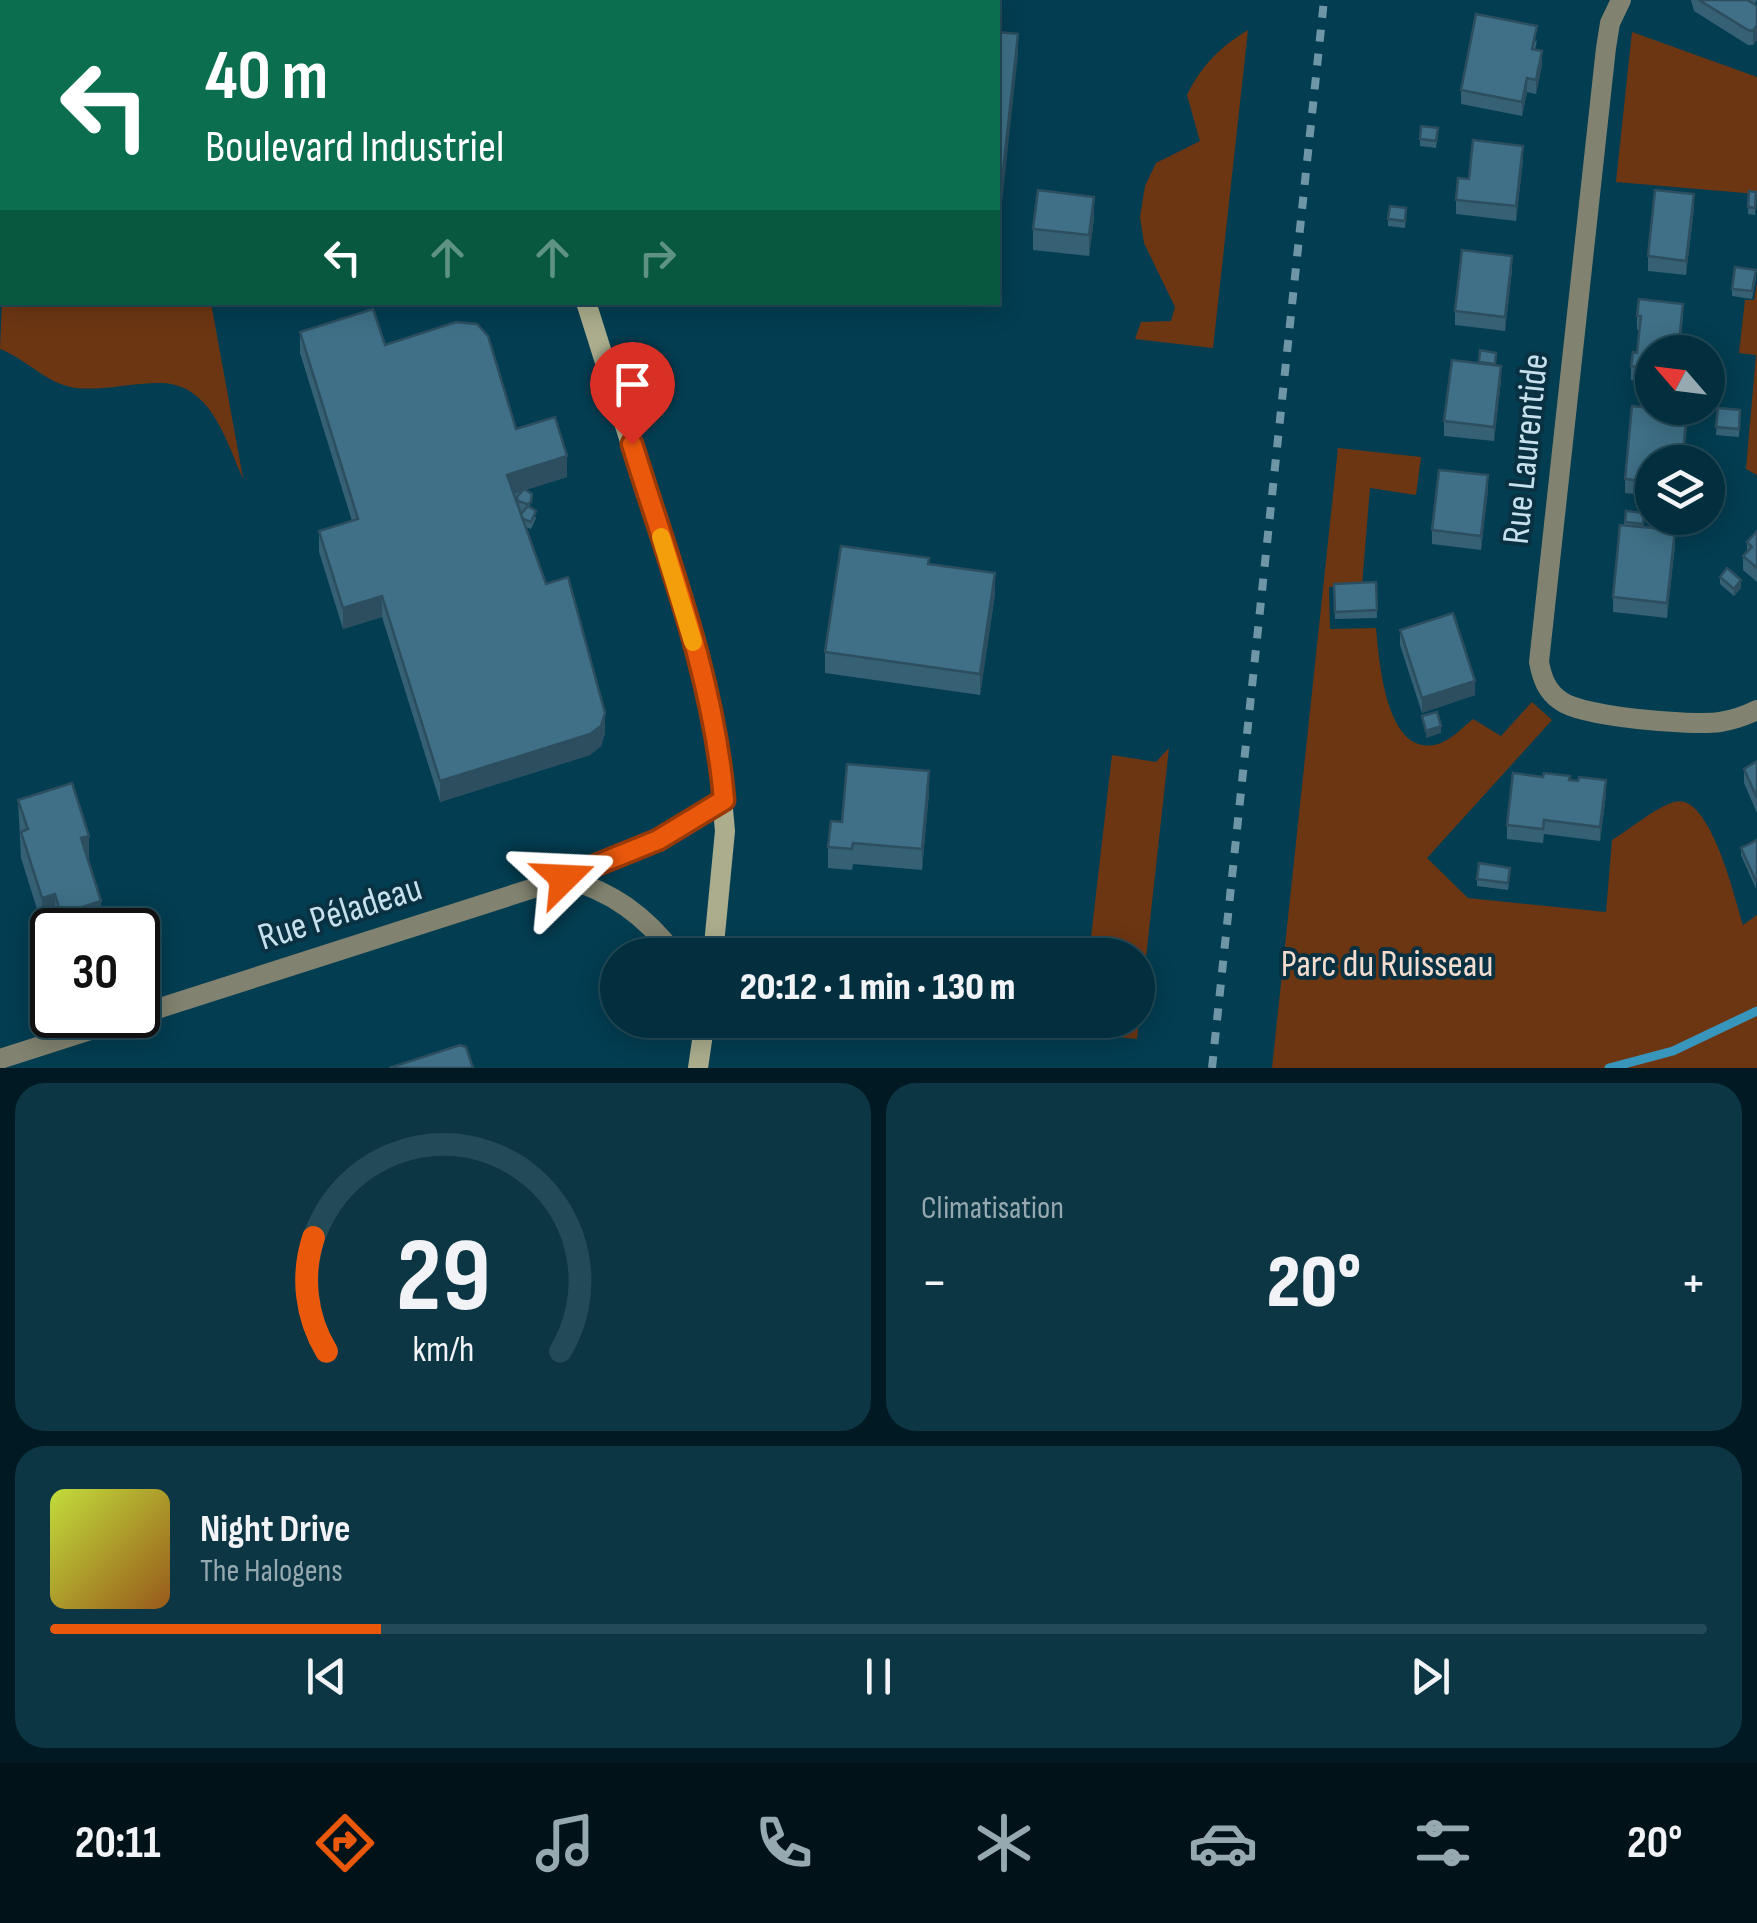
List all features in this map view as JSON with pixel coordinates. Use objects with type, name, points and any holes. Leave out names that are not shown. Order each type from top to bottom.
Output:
[{"type":"street","name":"Rue Laurentide","points":[[1620,0],[1610,23],[1606,48],[1539,662],[1546,686],[1554,696],[1580,711],[1704,724],[1739,718],[1757,710]]},
{"type":"street","points":[[587,305],[699,660],[718,744],[724,800],[715,938]]},
{"type":"street","name":"Rue Péladeau","points":[[160,1008],[564,878],[658,840],[724,800]]},
{"type":"street","points":[[564,878],[591,886],[630,908],[663,938]]},
{"type":"street","name":"Rue Péladeau","points":[[0,1059],[65,1038]]},
{"type":"street","points":[[698,1068],[701,1038]]},
{"type":"green space","points":[[1248,30],[1213,348],[1135,339],[1141,322],[1171,321],[1175,307],[1144,243],[1140,217],[1145,186],[1156,163],[1200,141],[1187,95],[1213,58]]},
{"type":"green space","points":[[1632,32],[1757,77],[1757,194],[1616,182]]},
{"type":"green space","points":[[1757,282],[1757,475],[1746,469],[1756,355],[1739,353],[1745,300],[1754,300]]},
{"type":"green space","points":[[2,305],[211,305],[243,478],[215,417],[193,393],[162,383],[98,388],[65,386],[0,349]]},
{"type":"green space","name":"Parc du Ruisseau","points":[[1338,448],[1421,457],[1416,495],[1370,488],[1362,585],[1329,587],[1330,629],[1376,628],[1389,705],[1408,738],[1423,745],[1441,743],[1473,719],[1501,736],[1532,702],[1552,720],[1427,858],[1468,898],[1606,912],[1612,840],[1667,805],[1687,803],[1710,829],[1743,925],[1757,915],[1757,1068],[1272,1068]]},
{"type":"green space","points":[[1169,748],[1148,938],[1091,938],[1112,755],[1156,762]]},
{"type":"building","points":[[1699,0],[1747,0],[1757,6],[1757,25],[1753,31],[1748,30]]},
{"type":"building","points":[[1476,14],[1537,26],[1532,49],[1542,51],[1536,80],[1527,78],[1522,102],[1461,90]]},
{"type":"building","points":[[1000,32],[1018,34],[1000,200]]},
{"type":"building","points":[[1421,126],[1438,128],[1436,141],[1420,139]]},
{"type":"building","points":[[1473,140],[1523,146],[1516,206],[1456,200],[1458,178],[1469,179]]},
{"type":"building","points":[[1038,190],[1094,197],[1089,235],[1033,229]]},
{"type":"building","points":[[1655,190],[1694,194],[1686,261],[1648,256]]},
{"type":"building","points":[[1749,191],[1756,192],[1755,208],[1748,207]]},
{"type":"building","points":[[1390,206],[1406,208],[1405,221],[1388,219]]},
{"type":"building","points":[[1462,250],[1512,256],[1505,317],[1455,311]]},
{"type":"building","points":[[1735,267],[1756,270],[1752,291],[1732,289]]},
{"type":"building","points":[[1639,299],[1683,304],[1680,335],[1639,335],[1641,316],[1637,316]]},
{"type":"building","points":[[373,309],[385,345],[456,322],[477,324],[488,336],[516,429],[555,417],[567,456],[507,475],[546,584],[568,577],[605,713],[601,726],[590,734],[440,781],[382,596],[343,608],[319,531],[358,519],[300,332]]},
{"type":"building","points":[[1480,350],[1496,353],[1495,364],[1479,362]]},
{"type":"building","points":[[1452,360],[1501,366],[1494,427],[1444,421]]},
{"type":"building","points":[[1632,406],[1635,425],[1686,425],[1684,445],[1635,445],[1635,480],[1625,479]]},
{"type":"building","points":[[1725,409],[1740,410],[1739,429],[1716,427],[1725,425]]},
{"type":"building","points":[[1439,470],[1488,475],[1481,536],[1432,530]]},
{"type":"building","points":[[524,489],[532,494],[527,504],[517,497]]},
{"type":"building","points":[[528,506],[536,511],[531,522],[521,514]]},
{"type":"building","points":[[1626,511],[1635,512],[1635,523],[1625,522]]},
{"type":"building","points":[[1620,525],[1635,526],[1635,535],[1674,535],[1667,603],[1613,597]]},
{"type":"building","points":[[1757,531],[1757,568],[1743,556],[1752,547],[1747,542]]},
{"type":"building","points":[[841,546],[929,558],[928,564],[995,573],[980,674],[825,652]]},
{"type":"building","points":[[1727,568],[1741,580],[1734,589],[1720,577]]},
{"type":"building","points":[[1376,582],[1377,610],[1335,612],[1334,584]]},
{"type":"building","points":[[1453,613],[1475,681],[1422,698],[1400,630]]},
{"type":"building","points":[[1437,712],[1441,726],[1426,731],[1422,716]]},
{"type":"building","points":[[1757,761],[1757,798],[1744,769]]},
{"type":"building","points":[[847,764],[929,771],[922,849],[853,843],[852,849],[828,847],[831,821],[842,822]]},
{"type":"building","points":[[1513,773],[1570,776],[1569,780],[1578,781],[1579,777],[1606,780],[1600,827],[1544,820],[1543,829],[1507,825]]},
{"type":"building","points":[[72,783],[89,836],[81,838],[101,901],[79,908],[59,908],[55,894],[42,898],[21,832],[28,829],[18,800]]},
{"type":"building","points":[[1757,840],[1757,881],[1756,881],[1741,848]]},
{"type":"building","points":[[1479,863],[1510,868],[1508,883],[1477,879]]},
{"type":"building","points":[[460,1045],[466,1047],[473,1068],[389,1068]]},
{"type":"waterway","points":[[1609,1068],[1673,1051],[1757,1011]]},
{"type":"railway","points":[[1212,1068],[1324,0]]},
{"type":"slow traffic","points":[[661,537],[693,642]]},
{"type":"route","points":[[564,878],[658,840],[724,800],[718,744],[699,660],[632,444]]}]
